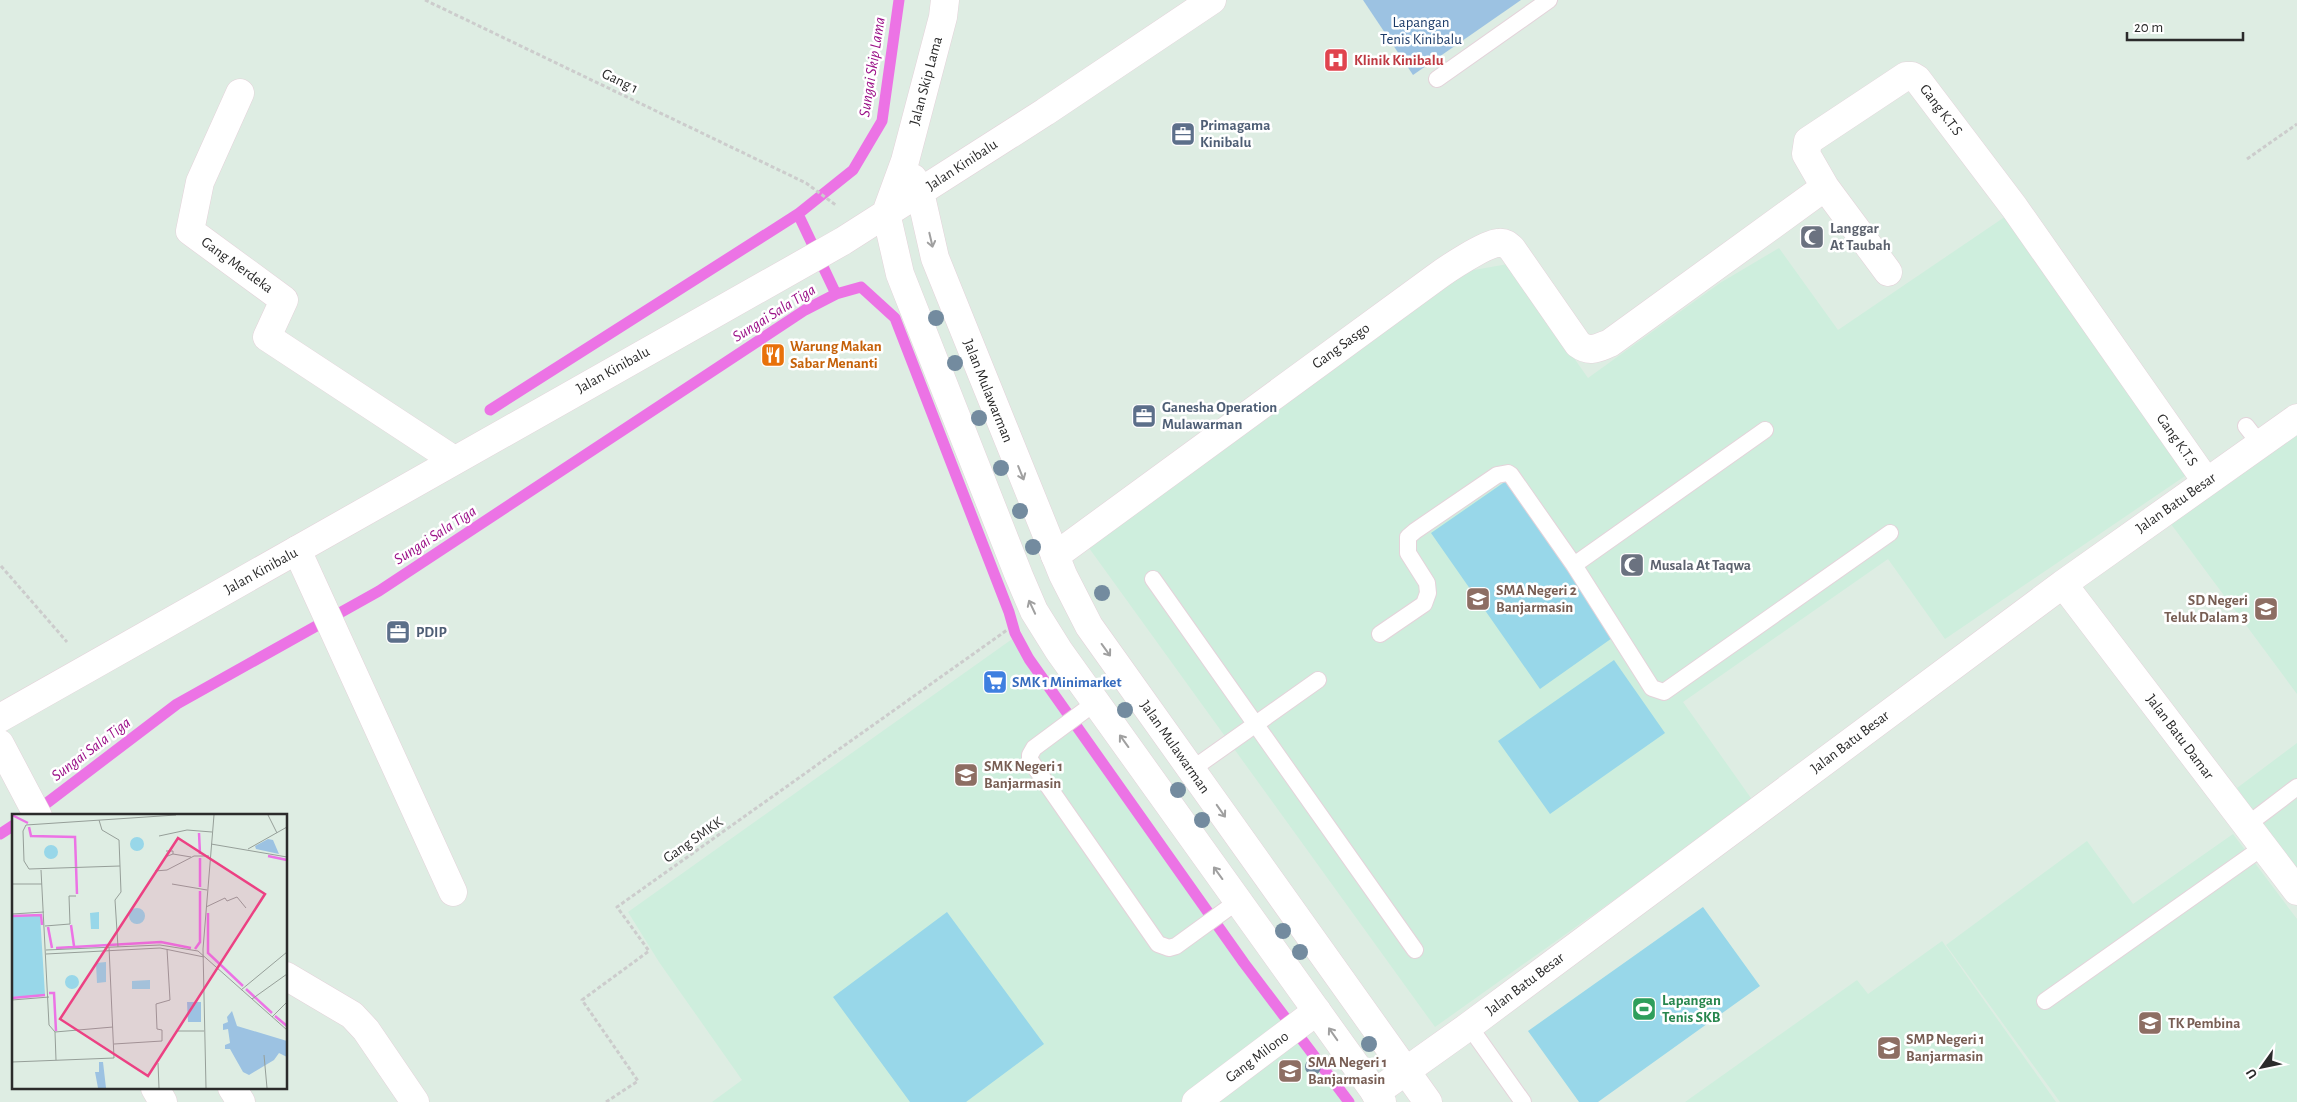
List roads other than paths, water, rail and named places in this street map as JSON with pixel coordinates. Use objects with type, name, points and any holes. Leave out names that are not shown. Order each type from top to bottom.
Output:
[{"type":"street","name":"Jalan Skip Lama","points":[[886,213],[905,161],[943,17],[945,0]]},
{"type":"street","name":"Jalan Kinibalu","points":[[0,718],[834,246],[1045,112],[1212,0]]},
{"type":"street","name":"Gang K.T.S","points":[[1825,187],[1806,154],[1808,141],[1900,79],[1912,76],[1917,79],[2014,207],[2206,481]]},
{"type":"street","name":"Gang Merdeka","points":[[240,94],[200,182],[190,231],[284,300],[266,337],[454,460]]},
{"type":"street","points":[[905,161],[920,192]]},
{"type":"street","points":[[1825,187],[1888,272]]},
{"type":"street","name":"Gang Sasgo","points":[[1055,556],[1435,278],[1455,264],[1496,243],[1506,244],[1512,249],[1578,344],[1584,349],[1592,350],[1610,343],[1825,187]]},
{"type":"street","name":"Jalan Mulawarman","points":[[920,192],[935,258],[1055,556],[1088,626],[1428,1102]]},
{"type":"street","points":[[886,213],[900,274],[1034,611],[1056,647],[1088,708],[1230,907],[1318,1011],[1378,1098]]},
{"type":"street","name":"Jalan Batu Besar","points":[[1378,1098],[1406,1071],[2062,584],[2206,481],[2253,435],[2297,418]]},
{"type":"street","points":[[297,550],[338,644],[453,892]]},
{"type":"street","name":"Jalan Batu Damar","points":[[2062,584],[2297,891]]},
{"type":"street","points":[[1056,647],[1088,626]]},
{"type":"street","points":[[0,744],[37,814]]},
{"type":"street","points":[[288,977],[352,1015],[366,1030],[415,1102]]},
{"type":"street","name":"Gang Milono","points":[[1196,1102],[1318,1011]]},
{"type":"street","points":[[156,1090],[163,1102]]},
{"type":"street","points":[[233,1090],[241,1102]]},
{"type":"lane","points":[[1437,79],[1549,0]]},
{"type":"lane","points":[[1574,565],[1765,430]]},
{"type":"lane","points":[[1380,634],[1424,604],[1428,593],[1427,583],[1408,553],[1408,537],[1502,473],[1512,475],[1574,565],[1652,688],[1664,692],[1890,533]]},
{"type":"lane","points":[[1153,579],[1415,950]]},
{"type":"lane","points":[[1192,770],[1255,723],[1318,680]]},
{"type":"lane","points":[[1088,708],[1034,748],[1030,755],[1030,760],[1158,944],[1169,948],[1176,946],[1230,907]]},
{"type":"lane","points":[[2247,825],[2297,788]]},
{"type":"lane","points":[[2045,1001],[2264,847]]},
{"type":"lane","points":[[1469,1026],[1523,1102]]},
{"type":"waterway","name":"Sungai Skip Lama","points":[[490,410],[798,214],[853,170],[882,121],[899,0]]},
{"type":"waterway","points":[[798,214],[836,294]]},
{"type":"waterway","name":"Sungai Sala Tiga","points":[[35,812],[177,704],[379,591],[805,310],[836,294],[861,287],[895,318],[1009,612],[1015,633],[1029,659],[1244,963],[1349,1102]]},
{"type":"waterway","name":"Sungai Sala Tiga","points":[[0,834],[12,826]]},
{"type":"place","name":"Klinik Kinibalu","points":[[1336,60]]},
{"type":"place","name":"Primagama Kinibalu","points":[[1183,134]]},
{"type":"place","name":"Langgar At Taubah","points":[[1812,237]]},
{"type":"place","name":"Warung Makan Sabar Menanti","points":[[773,355]]},
{"type":"place","name":"Ganesha Operation Mulawarman","points":[[1144,416]]},
{"type":"place","name":"Musala At Taqwa","points":[[1632,565]]},
{"type":"place","name":"SMA Negeri 2 Banjarmasin","points":[[1478,599]]},
{"type":"place","name":"SD Negeri Teluk Dalam 3","points":[[2266,609]]},
{"type":"place","name":"PDIP","points":[[398,632]]},
{"type":"place","name":"SMK 1 Minimarket","points":[[995,682]]},
{"type":"place","name":"SMK Negeri 1 Banjarmasin","points":[[966,775]]},
{"type":"place","name":"Lapangan Tenis SKB","points":[[1644,1009]]},
{"type":"place","name":"TK Pembina","points":[[2150,1023]]},
{"type":"place","name":"SMP Negeri 1 Banjarmasin","points":[[1889,1048]]},
{"type":"place","name":"SMA Negeri 1 Banjarmasin","points":[[1290,1071]]},
{"type":"park label","name":"Lapangan Tenis Kinibalu","points":[[1421,30]]}]
